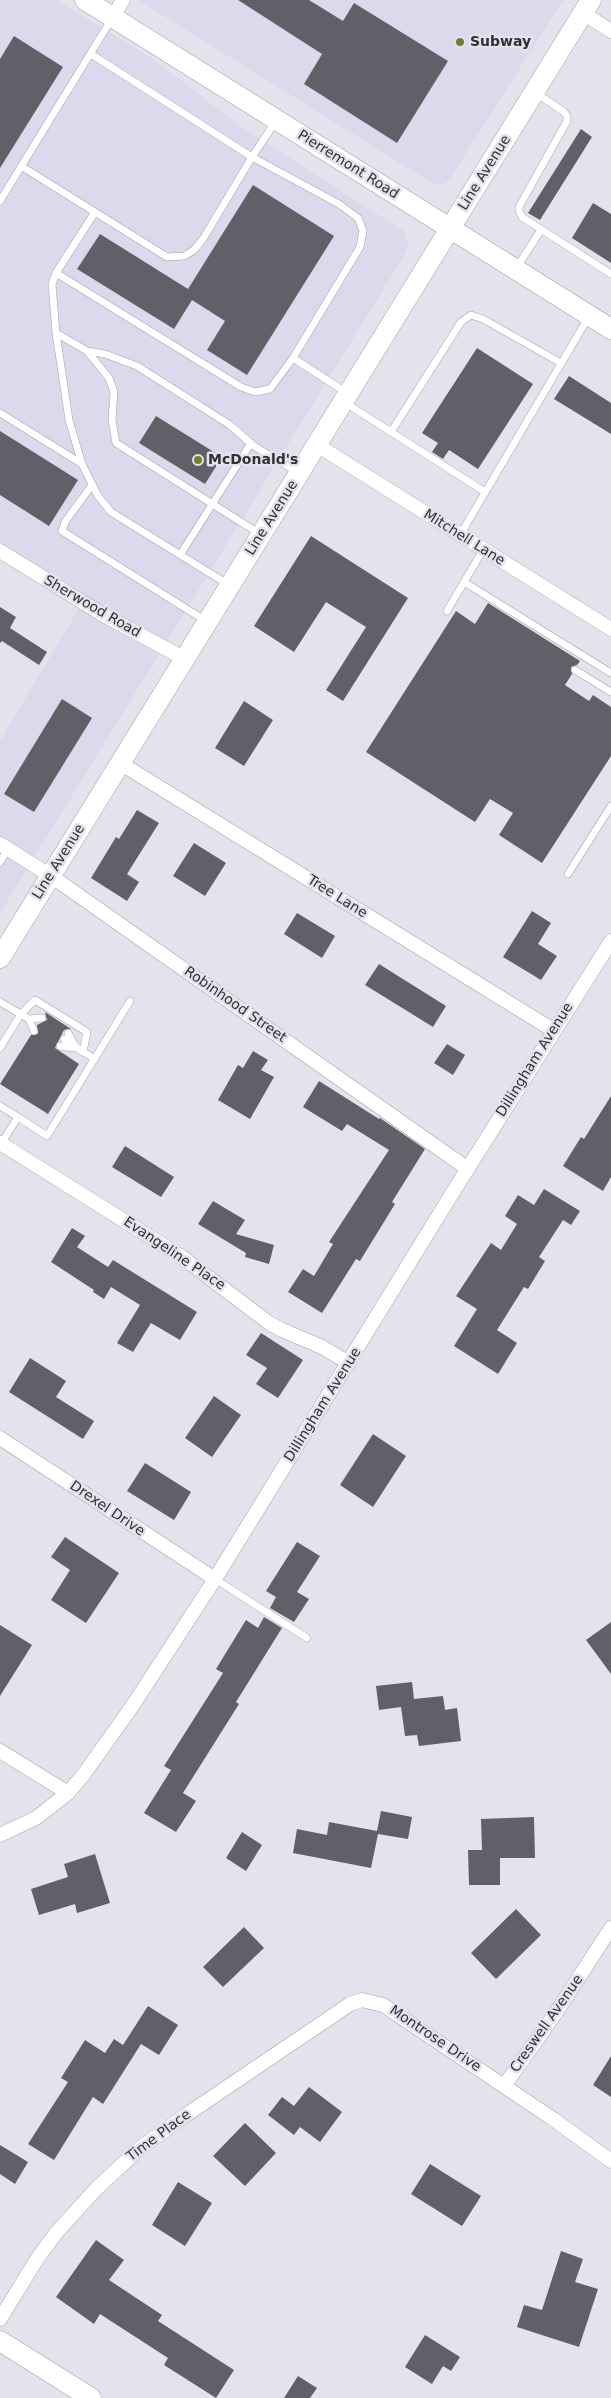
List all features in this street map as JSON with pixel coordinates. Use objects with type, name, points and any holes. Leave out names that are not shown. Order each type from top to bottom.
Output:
[{"type":"main road","name":"Pierremont Road","points":[[85,0],[450,229],[603,322]]},
{"type":"main road","name":"Line Avenue","points":[[0,958],[587,7]]},
{"type":"main road","points":[[0,2341],[91,2398]]},
{"type":"street","points":[[113,17],[124,0]]},
{"type":"street","points":[[587,7],[611,31]]},
{"type":"street","name":"Mitchell Lane","points":[[317,445],[611,629]]},
{"type":"street","name":"Sherwood Road","points":[[0,551],[102,614],[185,659]]},
{"type":"street","name":"Tree Lane","points":[[120,763],[554,1030]]},
{"type":"street","name":"Robinhood Street","points":[[4,847],[51,876],[468,1168]]},
{"type":"street","name":"Dillingham Avenue","points":[[0,1835],[36,1818],[68,1793],[84,1774],[133,1705],[215,1579],[468,1168],[611,941]]},
{"type":"street","name":"Evangeline Place","points":[[0,1143],[182,1257],[268,1323],[322,1347],[349,1362]]},
{"type":"street","name":"Drexel Drive","points":[[0,1438],[215,1579]]},
{"type":"street","points":[[0,1752],[68,1793]]},
{"type":"street","name":"Creswell Avenue","points":[[611,1928],[556,2014],[504,2086],[611,2161]]},
{"type":"street","name":"Montrose Drive","points":[[362,2000],[383,2005],[504,2086]]},
{"type":"street","name":"Time Place","points":[[0,2319],[36,2259],[56,2233],[96,2189],[139,2149],[186,2114],[350,2004],[362,2000]]},
{"type":"lane","points":[[0,201],[113,17]]},
{"type":"lane","points":[[56,273],[241,386],[255,392],[270,389],[293,358],[360,247],[363,232],[358,218],[339,204],[252,157],[90,54]]},
{"type":"lane","points":[[534,92],[567,116],[565,127],[519,207],[522,217],[611,274]]},
{"type":"lane","points":[[21,166],[167,257],[184,256],[194,250],[203,239],[252,157],[277,120]]},
{"type":"lane","points":[[94,212],[56,273],[52,284],[56,333],[69,420],[86,476],[111,512],[230,586]]},
{"type":"lane","points":[[516,269],[542,230]]},
{"type":"lane","points":[[391,432],[461,322],[471,315],[483,319],[561,363]]},
{"type":"lane","points":[[460,535],[561,363],[603,322]]},
{"type":"lane","points":[[56,333],[87,351],[110,378],[114,392],[112,420],[116,443],[262,535]]},
{"type":"lane","points":[[87,351],[105,354],[137,366],[230,425],[251,443],[300,473]]},
{"type":"lane","points":[[293,358],[391,432],[485,492]]},
{"type":"lane","points":[[0,413],[82,464]]},
{"type":"lane","points":[[180,555],[251,443]]},
{"type":"lane","points":[[92,485],[65,522],[62,531],[208,622]]},
{"type":"lane","points":[[447,611],[483,550]]},
{"type":"lane","points":[[464,582],[611,673]]},
{"type":"lane","points":[[566,645],[568,654]]},
{"type":"lane","points":[[575,670],[611,692]]},
{"type":"lane","points":[[568,874],[611,806]]},
{"type":"lane","points":[[0,862],[4,847]]},
{"type":"lane","points":[[0,1048],[21,1014],[35,1000],[86,1032],[80,1050]]},
{"type":"lane","points":[[0,1106],[47,1136],[130,1001]]},
{"type":"lane","points":[[0,1002],[29,1019],[40,1021]]},
{"type":"lane","points":[[29,1019],[34,1031]]},
{"type":"lane","points":[[80,1050],[64,1040],[95,1059]]},
{"type":"lane","points":[[0,1143],[18,1117]]},
{"type":"lane","points":[[215,1579],[308,1638]]},
{"type":"shaded area","points":[[0,0],[56,0],[152,58],[240,126],[405,232],[408,246],[402,259],[0,913],[0,741],[87,595],[0,541]]},
{"type":"shaded area","points":[[138,0],[563,0],[451,177],[447,182],[440,185],[432,183]]},
{"type":"building","points":[[238,0],[309,0],[343,21],[354,3],[448,61],[397,143],[304,84],[322,54]]},
{"type":"building","points":[[14,36],[63,67],[0,168],[0,59]]},
{"type":"building","points":[[581,129],[592,137],[540,220],[528,213]]},
{"type":"building","points":[[253,185],[334,236],[247,375],[207,350],[225,321],[192,300],[174,329],[77,269],[100,234],[188,289]]},
{"type":"building","points":[[593,203],[611,214],[611,263],[572,238]]},
{"type":"building","points":[[477,348],[533,384],[478,469],[449,450],[443,459],[432,452],[438,443],[422,433]]},
{"type":"building","points":[[569,376],[611,403],[611,434],[554,399]]},
{"type":"building","points":[[156,416],[222,457],[205,484],[139,443]]},
{"type":"building","points":[[0,431],[78,480],[49,526],[0,495]]},
{"type":"building","points":[[311,536],[408,598],[343,701],[326,690],[366,627],[326,602],[294,652],[254,626]]},
{"type":"building","points":[[488,603],[580,661],[577,665],[571,667],[572,674],[565,685],[589,701],[593,695],[611,707],[611,756],[542,863],[499,835],[513,813],[490,799],[475,822],[366,752],[456,611],[475,624]]},
{"type":"building","points":[[0,607],[16,617],[10,628],[47,652],[39,665],[2,641],[0,643]]},
{"type":"building","points":[[62,699],[92,718],[34,812],[4,794]]},
{"type":"building","points":[[244,701],[273,720],[244,766],[215,748]]},
{"type":"building","points":[[137,810],[159,823],[127,874],[139,882],[127,901],[91,878],[116,837],[119,839]]},
{"type":"building","points":[[194,843],[226,863],[205,896],[173,876]]},
{"type":"building","points":[[532,911],[551,923],[538,944],[557,956],[541,980],[503,957]]},
{"type":"building","points":[[297,913],[335,936],[322,958],[284,934]]},
{"type":"building","points":[[379,964],[446,1006],[433,1027],[365,985]]},
{"type":"building","points":[[45,1012],[71,1029],[64,1030],[55,1048],[79,1064],[48,1114],[0,1084],[31,1035],[38,1034],[37,1025],[47,1020]]},
{"type":"building","points":[[447,1044],[465,1055],[453,1075],[434,1063]]},
{"type":"building","points":[[253,1051],[268,1060],[261,1070],[274,1077],[250,1119],[218,1100],[238,1065],[243,1068]]},
{"type":"building","points":[[319,1081],[380,1118],[425,1149],[392,1202],[395,1204],[360,1261],[356,1259],[322,1313],[288,1292],[303,1269],[314,1276],[333,1244],[329,1242],[389,1150],[347,1124],[342,1131],[303,1107]]},
{"type":"building","points":[[611,1096],[611,1177],[603,1191],[563,1166],[581,1137],[584,1139]]},
{"type":"building","points":[[125,1146],[174,1177],[161,1197],[112,1167]]},
{"type":"building","points":[[544,1189],[580,1211],[571,1225],[563,1220],[539,1257],[545,1261],[528,1289],[524,1287],[497,1330],[517,1343],[498,1374],[454,1346],[477,1309],[456,1296],[491,1243],[501,1250],[517,1224],[505,1216],[518,1195],[534,1205]]},
{"type":"building","points":[[213,1201],[245,1220],[236,1234],[274,1245],[269,1264],[245,1257],[246,1253],[198,1224]]},
{"type":"building","points":[[72,1228],[85,1236],[77,1247],[108,1267],[113,1260],[197,1312],[180,1340],[151,1323],[133,1352],[117,1343],[140,1305],[111,1287],[104,1299],[93,1292],[94,1290],[51,1262]]},
{"type":"building","points":[[261,1333],[303,1360],[278,1398],[256,1384],[267,1368],[246,1355]]},
{"type":"building","points":[[30,1358],[66,1381],[56,1397],[94,1421],[83,1439],[9,1392]]},
{"type":"building","points":[[214,1396],[241,1415],[212,1457],[185,1438]]},
{"type":"building","points":[[373,1434],[406,1456],[373,1507],[340,1485]]},
{"type":"building","points":[[145,1463],[191,1492],[174,1520],[127,1491]]},
{"type":"building","points":[[65,1537],[119,1573],[86,1623],[51,1600],[70,1570],[51,1557]]},
{"type":"building","points":[[297,1542],[320,1556],[297,1592],[309,1599],[294,1622],[270,1608],[276,1597],[266,1591]]},
{"type":"building","points":[[264,1617],[282,1628],[236,1702],[239,1704],[183,1793],[196,1801],[176,1832],[144,1813],[171,1770],[164,1766],[223,1673],[216,1669],[246,1620],[258,1628]]},
{"type":"building","points":[[611,1622],[611,1674],[586,1640]]},
{"type":"building","points":[[0,1625],[32,1645],[0,1696]]},
{"type":"building","points":[[412,1682],[414,1699],[443,1696],[445,1710],[457,1708],[461,1741],[419,1746],[417,1735],[405,1736],[401,1707],[379,1710],[376,1686]]},
{"type":"building","points":[[381,1811],[412,1817],[408,1839],[378,1834],[371,1868],[293,1853],[297,1829],[327,1835],[329,1822],[377,1831]]},
{"type":"building","points":[[534,1817],[535,1858],[500,1858],[500,1885],[469,1885],[468,1850],[482,1850],[481,1819]]},
{"type":"building","points":[[242,1832],[262,1845],[246,1871],[226,1858]]},
{"type":"building","points":[[95,1854],[110,1903],[77,1913],[75,1904],[39,1915],[31,1889],[68,1877],[64,1864]]},
{"type":"building","points":[[516,1909],[541,1935],[496,1979],[471,1953]]},
{"type":"building","points":[[244,1927],[264,1948],[223,1987],[203,1967]]},
{"type":"building","points":[[148,2006],[178,2025],[159,2055],[141,2044],[103,2104],[93,2097],[54,2160],[28,2144],[68,2082],[61,2078],[85,2040],[105,2053],[114,2039],[123,2045]]},
{"type":"building","points":[[611,2056],[611,2097],[593,2085]]},
{"type":"building","points":[[309,2087],[342,2112],[320,2142],[300,2127],[294,2135],[268,2115],[282,2097],[294,2106]]},
{"type":"building","points":[[245,2123],[276,2153],[245,2186],[213,2156]]},
{"type":"building","points":[[0,2145],[28,2162],[15,2184],[0,2174]]},
{"type":"building","points":[[430,2164],[481,2196],[462,2226],[411,2194]]},
{"type":"building","points":[[178,2182],[212,2203],[185,2246],[152,2225]]},
{"type":"building","points":[[96,2240],[124,2260],[109,2280],[162,2315],[158,2321],[234,2370],[216,2398],[164,2365],[168,2358],[100,2314],[94,2324],[56,2297]]},
{"type":"building","points":[[561,2251],[583,2259],[575,2282],[598,2289],[579,2347],[517,2327],[524,2305],[542,2310]]},
{"type":"building","points":[[425,2335],[460,2357],[451,2371],[443,2366],[432,2384],[405,2367]]},
{"type":"building","points":[[298,2376],[317,2388],[310,2398],[284,2398]]},
{"type":"place","name":"Subway","points":[[460,42]]},
{"type":"place","name":"McDonald's","points":[[198,460]]}]
